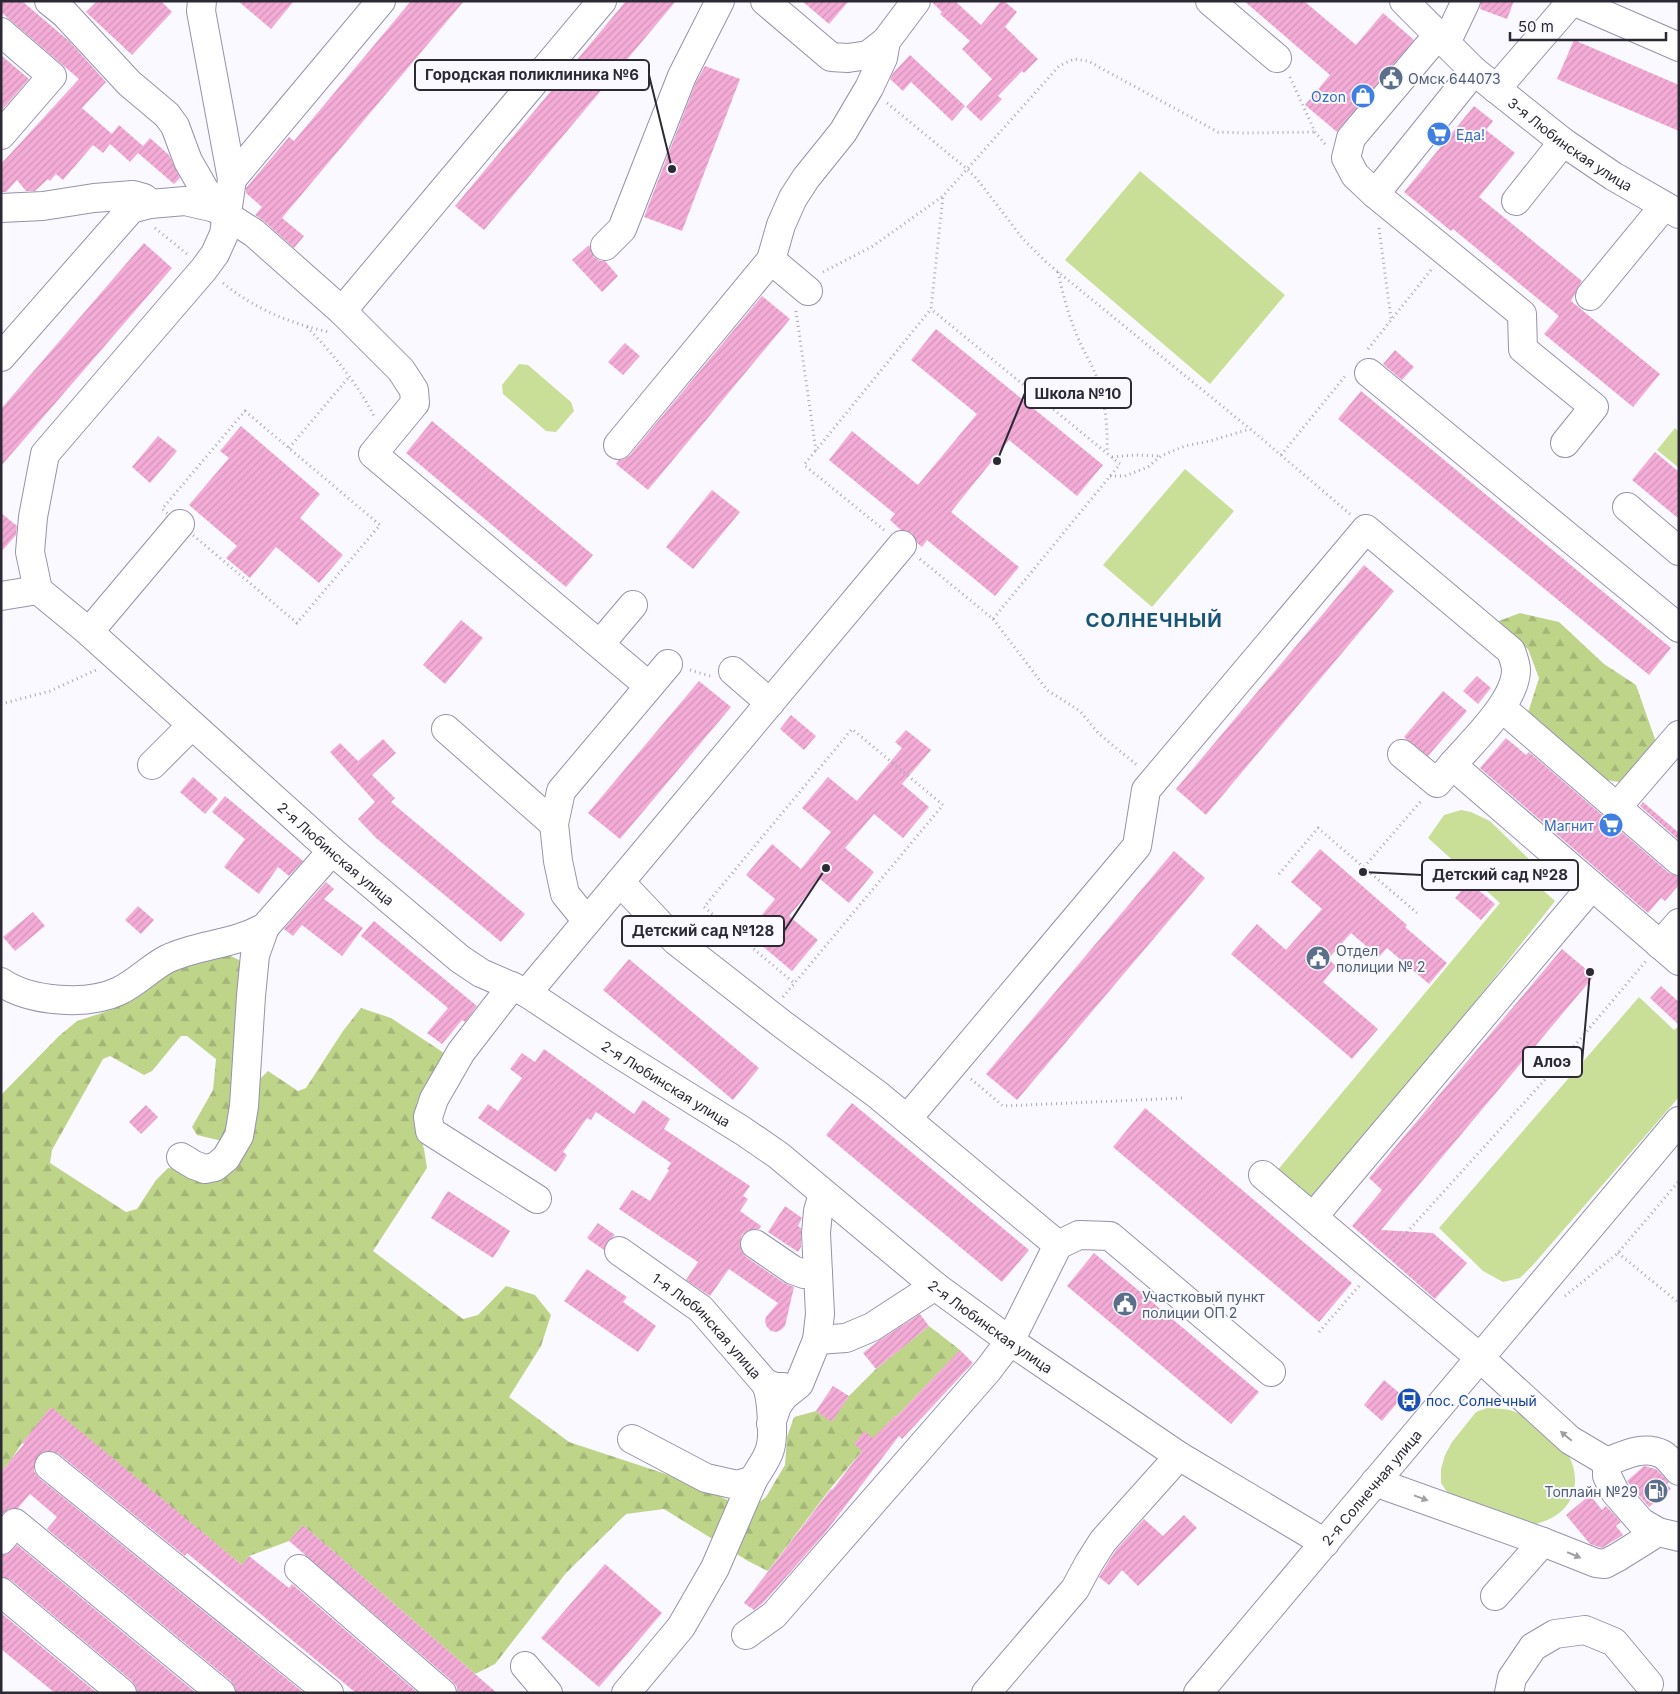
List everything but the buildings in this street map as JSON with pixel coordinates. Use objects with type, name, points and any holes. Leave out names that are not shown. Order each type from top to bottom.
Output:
[{"type":"street","points":[[202,1],[202,11],[232,179]]},
{"type":"street","points":[[221,212],[232,179],[382,1]]},
{"type":"street","points":[[337,322],[602,1]]},
{"type":"street","points":[[605,246],[622,229],[682,76],[720,1]]},
{"type":"street","points":[[766,2],[831,57],[848,58],[868,55],[886,41],[916,1]]},
{"type":"street","points":[[1210,1],[1277,58]]},
{"type":"street","name":"3-я Любинская улица","points":[[1404,1],[1474,71],[1563,142],[1613,176],[1671,210]]},
{"type":"street","points":[[1466,1],[1442,39],[1351,138],[1346,158],[1355,175],[1374,194],[1522,314],[1523,349],[1594,407],[1565,443]]},
{"type":"street","points":[[1496,89],[1573,1],[1679,47]]},
{"type":"street","points":[[1,596],[38,590],[30,552],[33,517],[45,454],[204,269],[215,254],[224,234],[221,212],[188,161],[176,126],[167,115],[129,82],[64,6]]},
{"type":"street","points":[[1,32],[52,76],[1,135]]},
{"type":"street","points":[[618,445],[793,278],[781,225],[793,198],[806,178],[843,132],[869,88],[883,58],[886,41]]},
{"type":"street","points":[[1374,194],[1474,71]]},
{"type":"street","points":[[1516,201],[1563,142]]},
{"type":"street","points":[[1,208],[44,206],[94,198],[133,195],[144,198],[141,206],[1,358]]},
{"type":"street","points":[[141,206],[185,202],[221,212],[254,233],[337,322],[401,370],[414,390],[415,403],[373,454],[650,686]]},
{"type":"street","points":[[1590,296],[1671,210]]},
{"type":"street","points":[[1361,365],[1679,628]]},
{"type":"street","points":[[1627,507],[1679,551]]},
{"type":"street","points":[[89,632],[180,524]]},
{"type":"street","points":[[907,1119],[1137,846],[1146,790],[1366,529],[1511,651],[1516,670],[1512,689],[1502,708],[1444,774]]},
{"type":"street","points":[[537,1199],[430,1131],[428,1117],[434,1099],[461,1052],[587,921],[902,545]]},
{"type":"street","name":"2-я Любинская улица","points":[[38,590],[89,632],[332,851],[460,959],[481,973],[520,990],[612,1050],[743,1131],[778,1155],[822,1194],[935,1286],[1010,1341],[1179,1456],[1325,1543]]},
{"type":"street","points":[[600,644],[633,604]]},
{"type":"street","points":[[587,921],[565,894],[558,861],[554,824],[561,791],[668,664]]},
{"type":"street","points":[[732,672],[770,703]]},
{"type":"street","points":[[1502,708],[1679,861]]},
{"type":"street","points":[[152,766],[192,725]]},
{"type":"street","points":[[446,729],[554,824]]},
{"type":"street","points":[[1617,807],[1679,735]]},
{"type":"street","points":[[1402,754],[1444,774],[1592,886],[1669,953],[1679,923]]},
{"type":"street","points":[[1,982],[32,996],[67,1000],[92,1000],[119,991],[167,959],[200,948],[239,939],[253,934],[264,927],[332,851]]},
{"type":"street","points":[[620,882],[676,941],[769,1014],[878,1095],[1058,1245]]},
{"type":"street","points":[[1313,1217],[1592,886]]},
{"type":"street","points":[[181,1157],[205,1169],[215,1167],[226,1158],[239,1136],[244,1106],[250,996],[255,955],[264,927]]},
{"type":"street","name":"2-я Солнечная улица","points":[[1198,1693],[1679,1121]]},
{"type":"street","points":[[1263,1175],[1479,1357],[1570,1440],[1607,1462]]},
{"type":"street","points":[[771,1424],[777,1406],[784,1396],[799,1384],[817,1340],[820,1314],[816,1233],[822,1194]]},
{"type":"street","points":[[746,1635],[774,1615],[981,1378],[1010,1341],[1058,1245],[1079,1235],[1110,1236],[1271,1372]]},
{"type":"street","points":[[755,1244],[793,1270],[804,1274],[818,1274]]},
{"type":"street","name":"1-я Любинская улица","points":[[619,1251],[701,1309],[765,1383],[775,1387],[799,1384]]},
{"type":"street","points":[[817,1340],[846,1338],[872,1328],[935,1286]]},
{"type":"street","points":[[626,1693],[681,1627],[715,1568],[753,1480],[770,1449],[769,1396],[765,1383]]},
{"type":"street","points":[[632,1439],[706,1478],[737,1485],[753,1480]]},
{"type":"street","points":[[1607,1462],[1633,1451],[1653,1451],[1663,1454],[1679,1471]]},
{"type":"street","points":[[986,1693],[1075,1588],[1104,1541],[1179,1456]]},
{"type":"street","points":[[1607,1462],[1608,1476],[1614,1492],[1641,1522],[1669,1535]]},
{"type":"street","points":[[49,1466],[329,1693]]},
{"type":"street","points":[[1375,1482],[1544,1542],[1596,1563],[1605,1564],[1669,1535]]},
{"type":"street","points":[[1,1540],[15,1524],[221,1693]]},
{"type":"street","points":[[1495,1596],[1544,1542]]},
{"type":"street","points":[[299,1569],[442,1693]]},
{"type":"street","points":[[1,1592],[122,1693]]},
{"type":"street","points":[[1509,1693],[1512,1678],[1533,1647],[1555,1634],[1585,1630],[1614,1642],[1648,1684]]},
{"type":"street","points":[[525,1666],[548,1693]]},
{"type":"path","points":[[1277,58],[1284,65],[1315,132],[1327,146]]},
{"type":"path","points":[[816,451],[793,278],[873,246],[943,196],[1059,66],[1074,59],[1088,60],[1218,132],[1315,132]]},
{"type":"path","points":[[869,88],[967,169],[977,179],[1022,239],[1057,271],[1250,429],[1366,529]]},
{"type":"path","points":[[1374,194],[1391,319]]},
{"type":"path","points":[[943,196],[931,309],[804,465],[993,620],[1047,690],[1080,711],[1099,734],[1155,780]]},
{"type":"path","points":[[141,206],[204,269],[241,298],[307,327],[329,350],[349,376],[379,427],[383,442]]},
{"type":"path","points":[[1281,456],[1361,365],[1391,319],[1446,252]]},
{"type":"path","points":[[1057,271],[1067,307],[1079,340],[1095,373],[1103,399],[1108,427],[1106,453]]},
{"type":"path","points":[[931,309],[1120,464],[993,620]]},
{"type":"path","points":[[307,327],[337,322]]},
{"type":"path","points":[[289,448],[349,376]]},
{"type":"path","points":[[245,411],[380,525],[297,623],[180,524],[162,509],[245,411]]},
{"type":"path","points":[[1110,476],[1125,476],[1148,467],[1161,456],[1185,446],[1250,429]]},
{"type":"path","points":[[1112,457],[1135,455],[1161,456]]},
{"type":"path","points":[[1,704],[50,691],[119,659]]},
{"type":"path","points":[[668,664],[713,677],[732,672]]},
{"type":"path","points":[[769,1014],[943,805],[852,729],[704,907],[794,983]]},
{"type":"path","points":[[1364,867],[1444,774]]},
{"type":"path","points":[[1278,874],[1318,828],[1417,913]]},
{"type":"path","points":[[1319,1332],[1416,1221],[1560,1063],[1669,953]]},
{"type":"path","points":[[953,1064],[1003,1106],[1183,1098]]},
{"type":"path","points":[[1563,1298],[1618,1253],[1679,1181]]},
{"type":"path","points":[[1618,1253],[1679,1303]]},
{"type":"green space","points":[[1140,171],[1285,295],[1210,384],[1065,260]]},
{"type":"green space","points":[[519,364],[528,365],[571,402],[574,411],[556,432],[546,431],[503,394],[502,385]]},
{"type":"green space","points":[[1675,428],[1679,432],[1679,468],[1657,450]]},
{"type":"green space","points":[[1185,469],[1234,511],[1152,607],[1103,565]]},
{"type":"green space","points":[[1520,613],[1559,622],[1604,664],[1636,685],[1656,742],[1625,783],[1595,778],[1527,716],[1539,678],[1528,649],[1506,636],[1491,624]]},
{"type":"green space","points":[[1461,810],[1471,812],[1490,821],[1536,866],[1529,878],[1555,901],[1314,1206],[1276,1172],[1500,903],[1428,838],[1444,815]]},
{"type":"green space","points":[[223,952],[243,962],[232,1128],[222,1141],[197,1135],[192,1127],[213,1090],[216,1059],[187,1036],[181,1036],[152,1071],[144,1075],[110,1056],[103,1059],[52,1150],[50,1163],[126,1212],[137,1209],[156,1180],[168,1168],[184,1170],[210,1179],[228,1175],[243,1156],[256,1105],[260,1079],[268,1071],[298,1091],[306,1088],[343,1031],[361,1008],[391,1018],[447,1055],[417,1124],[427,1168],[373,1251],[463,1319],[478,1315],[506,1286],[535,1295],[551,1315],[541,1346],[509,1397],[569,1442],[687,1481],[749,1510],[766,1497],[785,1465],[787,1437],[794,1417],[816,1411],[832,1421],[849,1396],[876,1369],[929,1326],[960,1350],[887,1424],[876,1441],[862,1451],[830,1489],[768,1571],[748,1561],[664,1509],[626,1514],[566,1573],[495,1664],[475,1674],[303,1525],[289,1541],[249,1556],[242,1565],[51,1408],[1,1472],[1,1095],[59,1036],[77,1021],[114,1009],[192,958]]},
{"type":"green space","points":[[1639,997],[1674,1030],[1679,1026],[1679,1097],[1532,1266],[1520,1278],[1503,1282],[1483,1271],[1439,1228]]},
{"type":"green space","points":[[1487,1408],[1507,1409],[1518,1413],[1543,1431],[1566,1452],[1573,1468],[1575,1485],[1570,1501],[1555,1516],[1533,1525],[1449,1495],[1441,1483],[1441,1469],[1445,1455],[1452,1442],[1476,1412]]},
{"type":"place","name":"Омск 644073","points":[[1391,78]]},
{"type":"place","name":"Ozon","points":[[1363,96]]},
{"type":"place","name":"Еда!","points":[[1439,134]]},
{"type":"place","name":"Городская поликлиника №6","points":[[672,169]]},
{"type":"place","name":"Школа №10","points":[[997,461]]},
{"type":"place","name":"Магнит","points":[[1611,825]]},
{"type":"place","name":"Детский сад №128","points":[[826,868]]},
{"type":"place","name":"Детский сад №28","points":[[1363,872]]},
{"type":"place","name":"Отдел полиции № 2","points":[[1318,958]]},
{"type":"place","name":"Алоэ","points":[[1590,972]]},
{"type":"place","name":"Участковый пункт полиции ОП 2","points":[[1125,1304]]},
{"type":"place","name":"пос. Солнечный","points":[[1409,1400]]},
{"type":"place","name":"Топлайн №29","points":[[1656,1491]]},
{"type":"district","name":"СОЛНЕЧНЫЙ","points":[[1154,620]]}]
